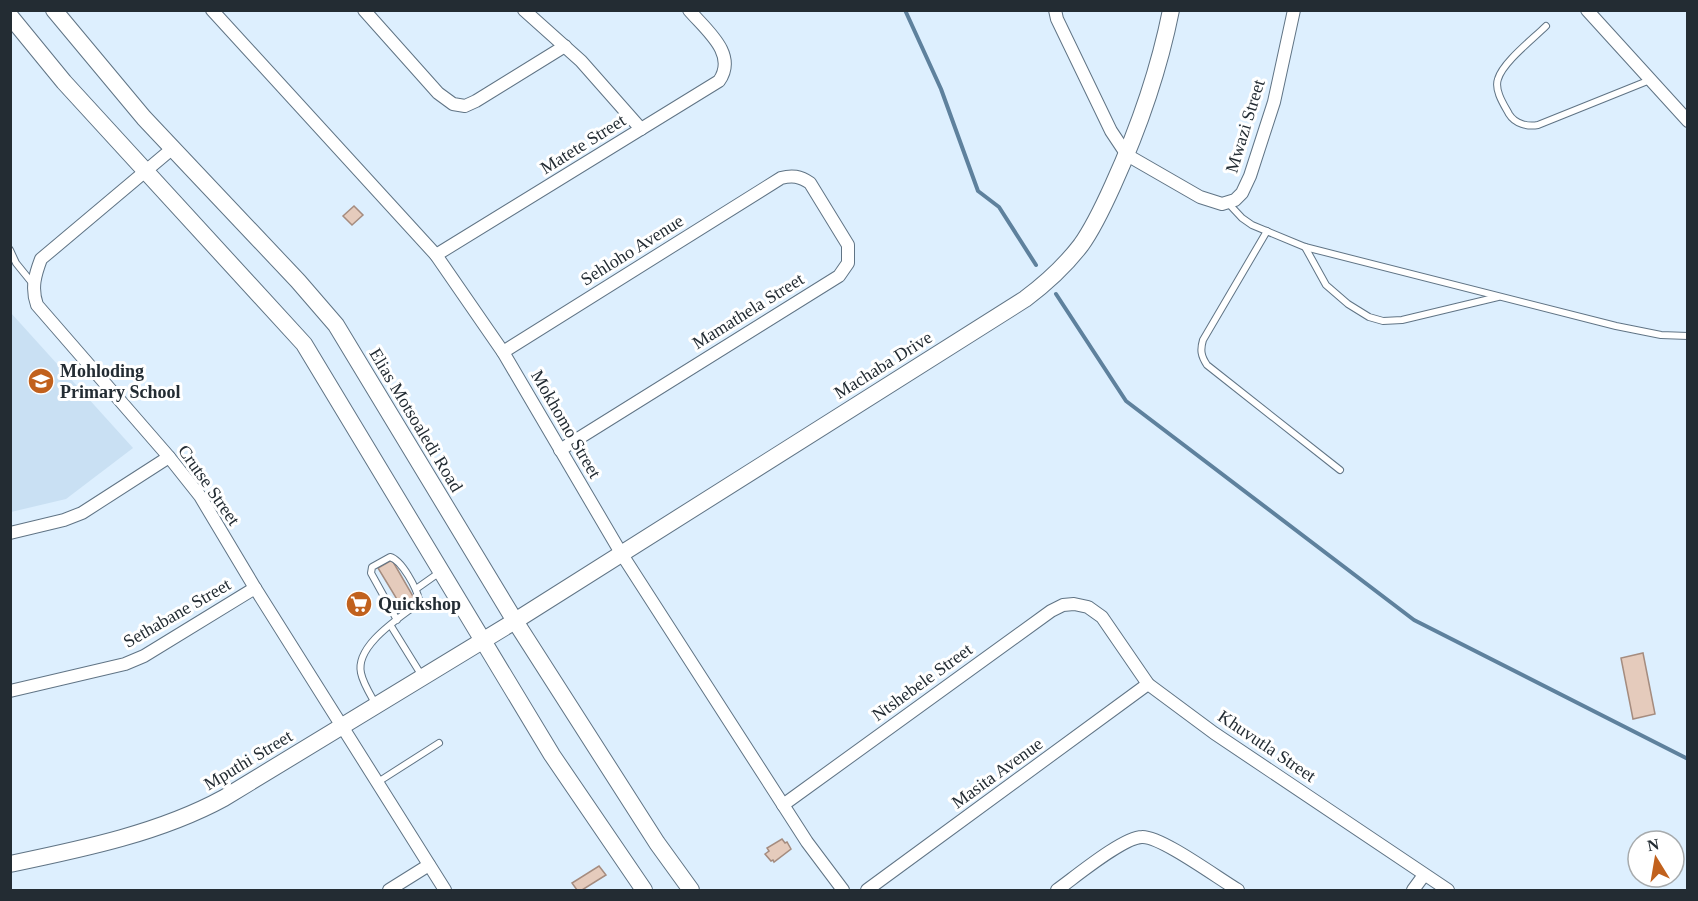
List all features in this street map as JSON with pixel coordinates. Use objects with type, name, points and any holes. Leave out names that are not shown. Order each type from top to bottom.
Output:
[{"type":"main road","name":"Elias Motsoaledi Road","points":[[54,10],[95,62],[336,325],[515,621],[651,833],[691,891]]},
{"type":"main road","name":"Machaba Drive","points":[[483,640],[1034,292],[1052,277],[1081,245],[1100,214],[1126,155],[1156,69],[1171,10]]},
{"type":"main road","points":[[10,16],[64,82],[304,344],[552,755],[644,891]]},
{"type":"main road","name":"Mputhi Street","points":[[10,864],[75,850],[198,812],[258,779],[483,640]]},
{"type":"street","name":"Mokhomo Street","points":[[212,10],[436,255],[503,352],[621,553],[783,805],[843,891]]},
{"type":"street","points":[[364,10],[438,93],[453,104],[465,106],[476,102],[565,46]]},
{"type":"street","points":[[524,10],[580,61],[641,129]]},
{"type":"street","name":"Matete Street","points":[[436,255],[718,81],[726,66],[722,49],[689,10]]},
{"type":"street","points":[[1055,10],[1057,19],[1111,131],[1126,155],[1200,197],[1216,203],[1228,203]]},
{"type":"street","name":"Mwazi Street","points":[[1228,203],[1242,193],[1250,176],[1274,102],[1294,10]]},
{"type":"street","points":[[1587,10],[1688,121]]},
{"type":"street","points":[[34,284],[41,259],[173,148]]},
{"type":"street","name":"Sehloho Avenue","points":[[503,352],[781,178]]},
{"type":"street","name":"Mamathela Street","points":[[560,450],[844,270],[848,263],[848,244],[810,183],[803,178],[781,178]]},
{"type":"street","name":"Crutse Street","points":[[34,284],[37,304],[200,496],[445,891]]},
{"type":"street","points":[[10,533],[73,517],[169,457]]},
{"type":"street","name":"Sethabane Street","points":[[10,691],[125,664],[144,656],[255,588]]},
{"type":"street","name":"Ntshebele Street","points":[[783,805],[1051,611],[1074,603],[1088,607]]},
{"type":"street","name":"Khuvutla Street","points":[[1088,607],[1102,616],[1148,684],[1214,733],[1448,891]]},
{"type":"street","name":"Masita Avenue","points":[[867,891],[1148,684]]},
{"type":"street","points":[[1057,891],[1124,843],[1142,836],[1160,842],[1238,891]]},
{"type":"street","points":[[389,891],[429,865]]},
{"type":"street","points":[[1413,891],[1424,875]]},
{"type":"lane","points":[[1546,26],[1504,68],[1497,80],[1500,98],[1505,107],[1512,119],[1523,125],[1539,125],[1651,80]]},
{"type":"lane","points":[[1674,105],[1688,109]]},
{"type":"lane","points":[[1228,203],[1242,218],[1305,247],[1616,326],[1688,336]]},
{"type":"lane","points":[[1267,231],[1203,340],[1200,349],[1202,358],[1340,470]]},
{"type":"lane","points":[[1305,247],[1326,285],[1348,304],[1369,317],[1383,321],[1402,320],[1502,297]]},
{"type":"lane","points":[[10,250],[16,263],[34,284]]},
{"type":"lane","points":[[376,706],[361,674],[360,664],[366,650],[380,634],[391,626],[418,603],[419,597],[396,559],[387,558],[372,567],[372,577],[398,620]]},
{"type":"lane","points":[[416,589],[442,571]]},
{"type":"lane","points":[[391,626],[422,677]]},
{"type":"lane","points":[[377,783],[439,743]]},
{"type":"shaded area","name":"Mohloding Primary School","points":[[11,313],[133,448],[66,499],[11,512]]},
{"type":"building","points":[[354,206],[363,215],[352,225],[343,216]]},
{"type":"building","points":[[392,560],[414,598],[401,606],[378,568]]},
{"type":"building","points":[[1643,653],[1655,714],[1633,719],[1621,658]]},
{"type":"building","points":[[782,839],[791,849],[774,862],[771,861],[765,854],[769,851],[767,848]]},
{"type":"building","points":[[599,866],[606,875],[582,890],[577,890],[572,883]]},
{"type":"waterway","points":[[905,10],[941,89],[978,191],[999,207],[1036,265]]},
{"type":"waterway","points":[[1056,294],[1126,401],[1414,620],[1688,759]]},
{"type":"place","name":"Mohloding Primary School","points":[[41,381]]},
{"type":"place","name":"Quickshop","points":[[359,604]]}]
